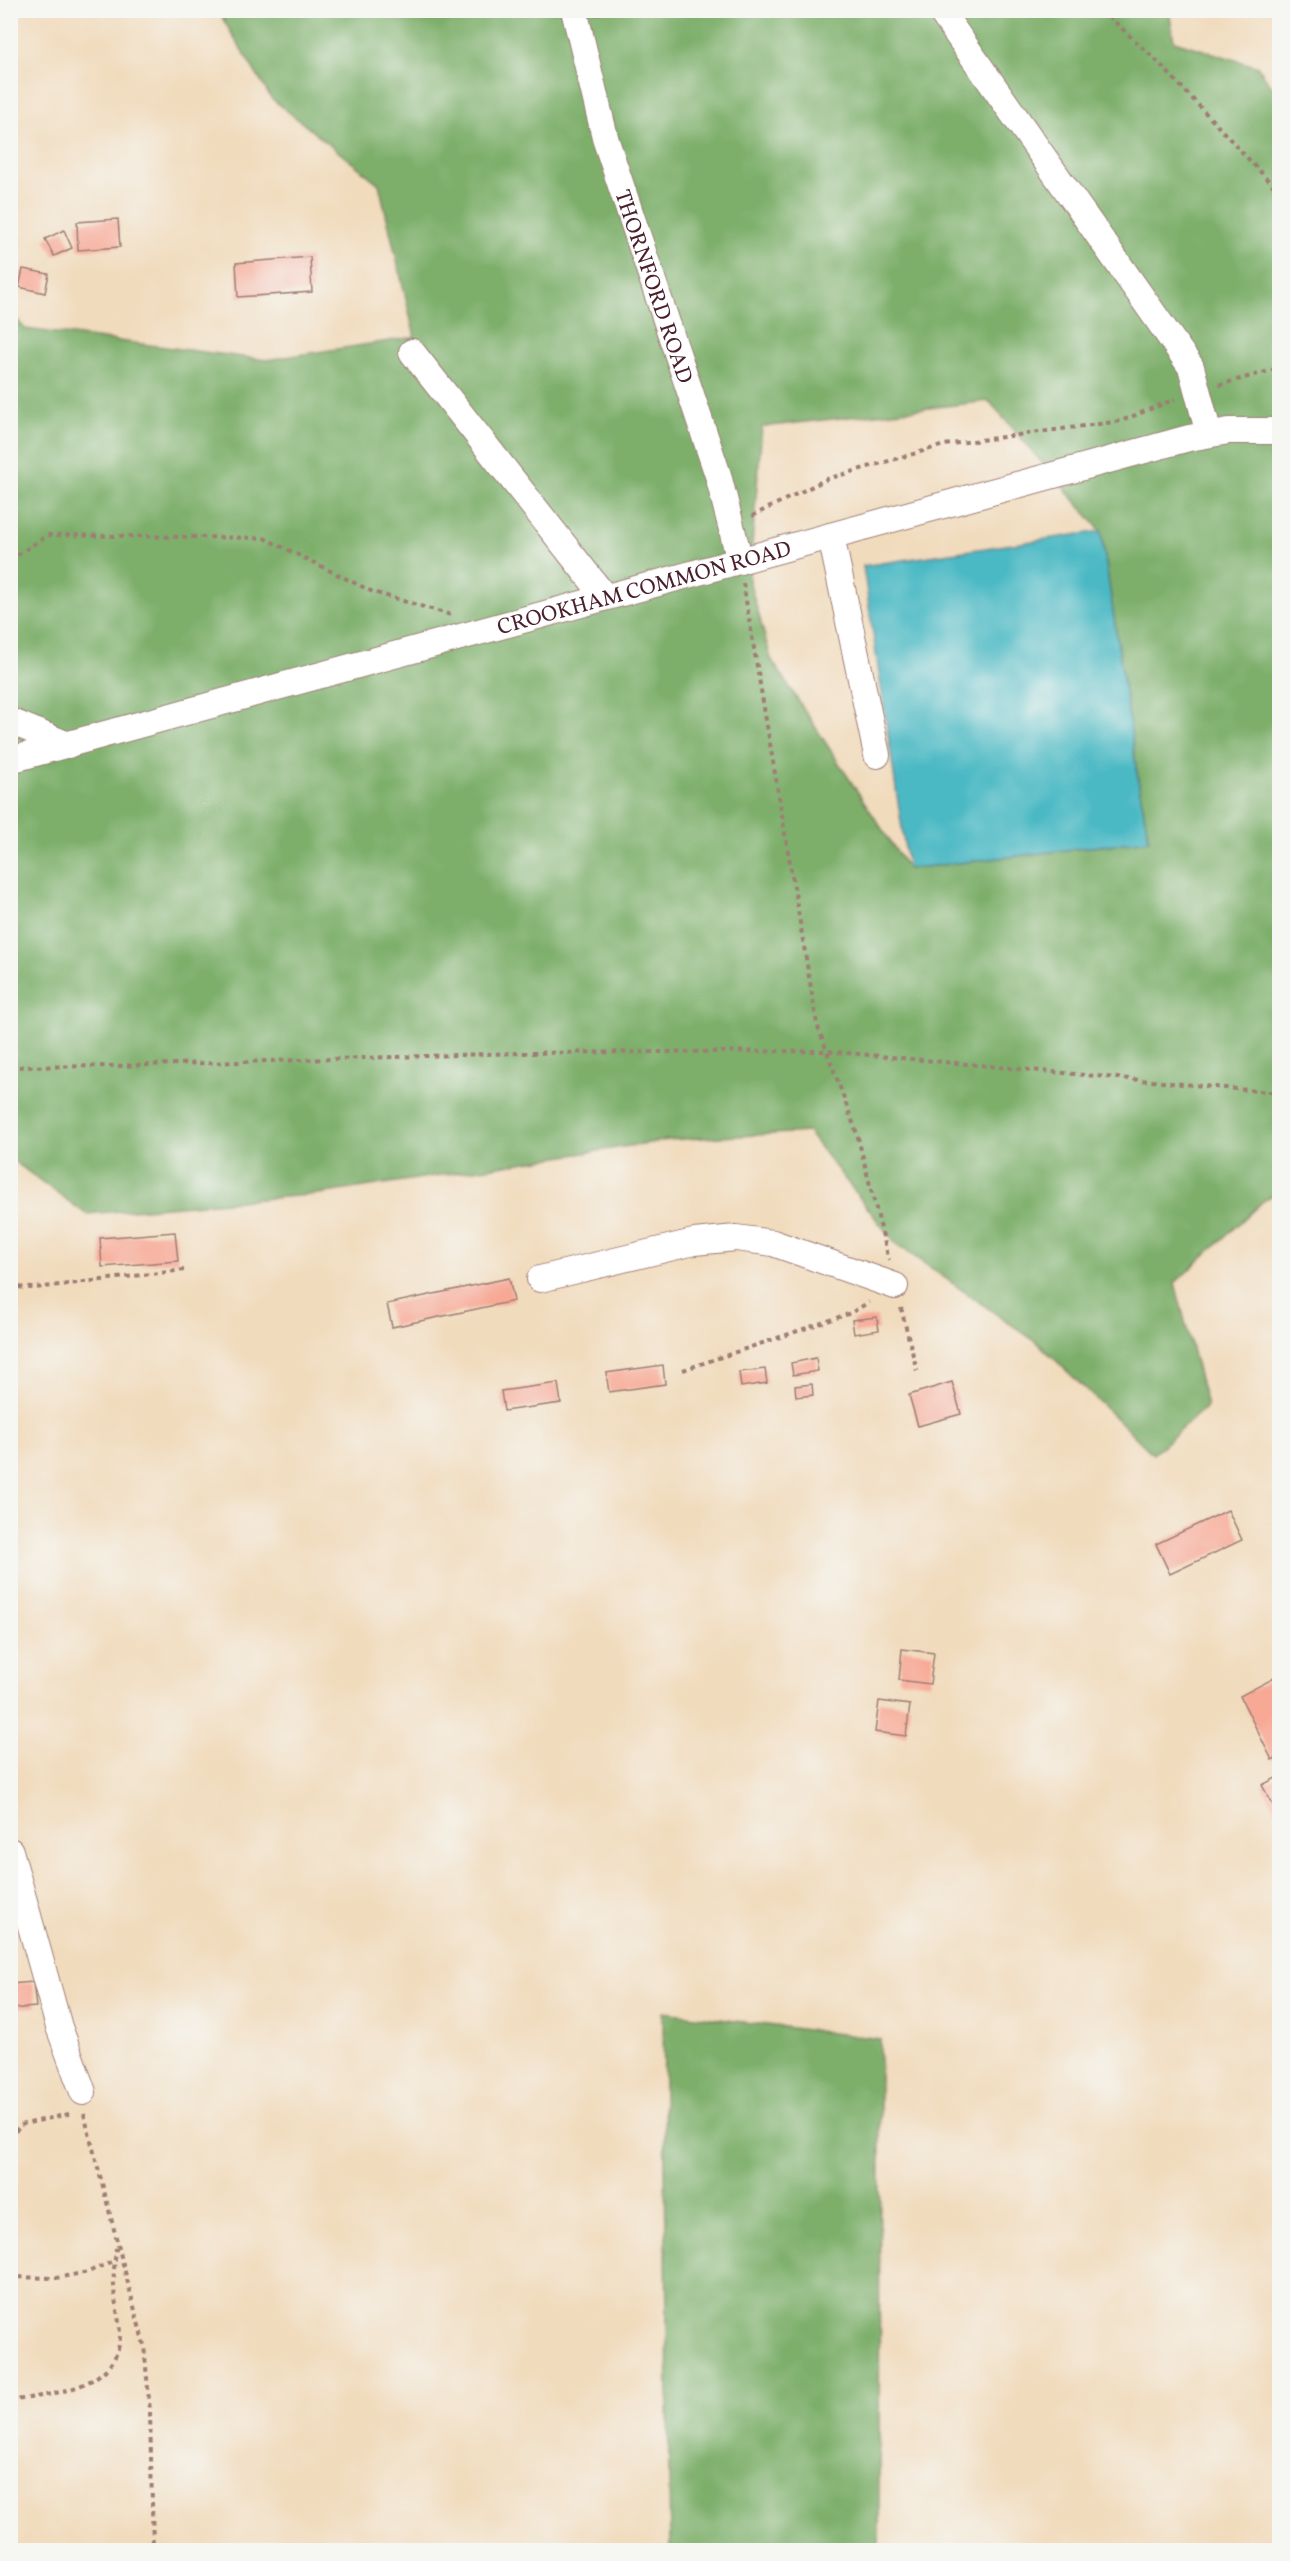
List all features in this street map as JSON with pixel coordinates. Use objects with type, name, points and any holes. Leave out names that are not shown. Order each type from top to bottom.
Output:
[{"type":"street","name":"THORNFORD ROAD","points":[[574,10],[606,141],[718,475],[740,561]]},
{"type":"street","points":[[940,10],[1191,367],[1209,434]]},
{"type":"street","points":[[412,352],[605,597]]},
{"type":"street","name":"CROOKHAM COMMON ROAD","points":[[10,760],[1209,434],[1280,431]]},
{"type":"street","points":[[831,536],[877,755]]},
{"type":"street","points":[[10,721],[68,745]]},
{"type":"street","points":[[540,1279],[694,1242],[736,1238],[772,1243],[895,1286]]},
{"type":"street","points":[[10,1851],[59,2027],[83,2092]]},
{"type":"path","points":[[1102,10],[1161,65],[1280,193]]},
{"type":"path","points":[[731,527],[827,479],[944,445],[1121,421],[1198,391],[1280,368]]},
{"type":"path","points":[[10,560],[48,535],[264,538],[373,592],[495,627]]},
{"type":"path","points":[[740,561],[817,1024],[857,1134],[917,1371]]},
{"type":"path","points":[[10,1067],[126,1066],[518,1053],[826,1051],[1280,1093]]},
{"type":"path","points":[[10,1287],[35,1288],[184,1270]]},
{"type":"path","points":[[683,1370],[851,1313],[895,1286]]},
{"type":"path","points":[[10,2139],[20,2125],[83,2111],[144,2345],[150,2411],[153,2550]]},
{"type":"path","points":[[10,2401],[47,2395],[98,2379],[112,2365],[120,2338],[113,2287],[117,2245]]},
{"type":"path","points":[[10,2277],[56,2278],[88,2272],[116,2260]]},
{"type":"green space","points":[[218,11],[1169,11],[1174,41],[1258,67],[1280,99],[1280,1190],[1262,1202],[1175,1283],[1207,1406],[1153,1454],[1039,1344],[895,1243],[808,1132],[668,1140],[319,1194],[86,1214],[11,1159],[10,312],[25,329],[266,360],[415,337],[379,184],[271,98]],"holes":[[[989,401],[1101,531],[1149,840],[908,869],[771,659],[749,580],[762,427]]]},
{"type":"green space","points":[[663,2012],[880,2039],[879,2550],[670,2550]]},
{"type":"water","points":[[1101,531],[1149,840],[908,869],[863,566]]},
{"type":"building","points":[[118,219],[120,247],[78,250],[77,222]]},
{"type":"building","points":[[64,230],[72,248],[54,256],[45,239]]},
{"type":"building","points":[[310,257],[312,292],[238,297],[236,263]]},
{"type":"building","points":[[23,269],[49,274],[45,293],[19,287]]},
{"type":"building","points":[[175,1232],[178,1261],[102,1267],[100,1238]]},
{"type":"building","points":[[509,1278],[514,1301],[392,1327],[387,1304]]},
{"type":"building","points":[[877,1317],[879,1330],[854,1334],[852,1320]]},
{"type":"building","points":[[816,1358],[818,1371],[793,1375],[791,1363]]},
{"type":"building","points":[[663,1365],[665,1384],[609,1392],[606,1373]]},
{"type":"building","points":[[765,1369],[767,1383],[741,1387],[739,1372]]},
{"type":"building","points":[[952,1382],[961,1414],[918,1426],[909,1395]]},
{"type":"building","points":[[558,1383],[561,1403],[504,1411],[501,1391]]},
{"type":"building","points":[[812,1384],[813,1395],[796,1397],[795,1386]]},
{"type":"building","points":[[1228,1510],[1242,1540],[1170,1574],[1156,1544]]},
{"type":"building","points":[[902,1649],[934,1653],[930,1684],[899,1680]]},
{"type":"building","points":[[1280,1675],[1280,1756],[1272,1760],[1240,1696]]},
{"type":"building","points":[[879,1701],[910,1705],[906,1736],[875,1732]]},
{"type":"building","points":[[1280,1776],[1280,1818],[1262,1785]]},
{"type":"building","points":[[33,1982],[36,2007],[10,2009],[10,1984]]}]
